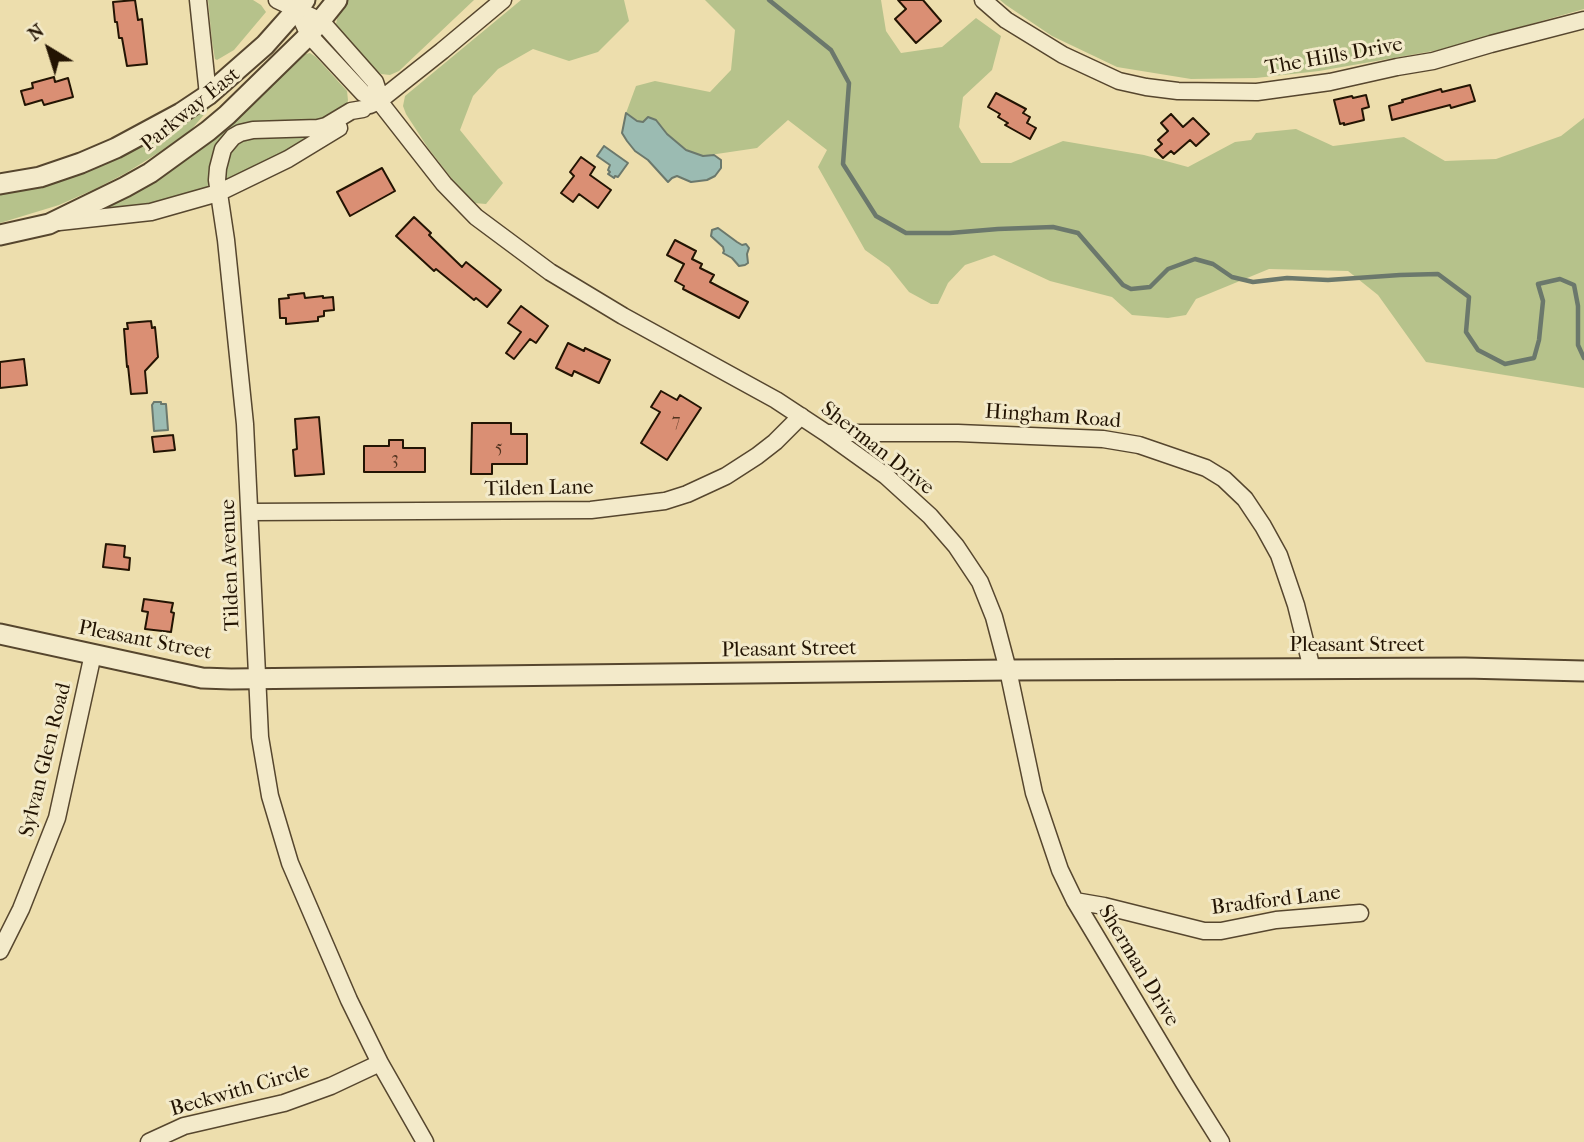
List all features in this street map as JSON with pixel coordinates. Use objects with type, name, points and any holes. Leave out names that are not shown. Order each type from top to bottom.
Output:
[{"type":"street","points":[[198,0],[208,95]]},
{"type":"street","name":"Sherman Drive","points":[[276,0],[301,5],[363,93],[379,101],[444,184],[476,217],[562,279],[623,316],[776,400],[826,433],[886,476],[930,516],[956,546],[981,582],[994,617],[1034,793],[1060,870],[1075,901],[1221,1142]]},
{"type":"street","name":"Parkway East","points":[[49,224],[150,173],[208,131],[315,28],[337,0]]},
{"type":"street","points":[[363,109],[379,101],[503,0]]},
{"type":"street","name":"The Hills Drive","points":[[983,0],[1006,20],[1063,55],[1119,81],[1178,91],[1256,92],[1330,82],[1433,61],[1584,20]]},
{"type":"street","name":"Parkway East","points":[[0,184],[40,177],[81,163],[116,148],[181,113],[208,95],[265,46],[301,5]]},
{"type":"street","name":"Parkway East","points":[[0,235],[49,224],[151,212],[218,194],[299,152],[357,118],[363,109]]},
{"type":"street","name":"Tilden Avenue","points":[[363,109],[351,111],[318,128],[247,131],[233,137],[220,156],[217,180],[226,240],[245,424],[260,737],[270,796],[290,863],[349,1000],[380,1063],[425,1142]]},
{"type":"street","name":"Tilden Lane","points":[[251,512],[591,510],[665,501],[726,476],[775,442],[801,416]]},
{"type":"street","name":"Hingham Road","points":[[826,433],[958,433],[1103,439],[1139,444],[1206,468],[1224,479],[1245,499],[1279,555],[1292,592],[1312,669]]},
{"type":"street","name":"Pleasant Street","points":[[0,634],[202,678],[1008,670],[1465,668],[1584,671]]},
{"type":"street","name":"Sylvan Glen Road","points":[[0,951],[21,909],[57,818],[93,654]]},
{"type":"street","name":"Bradford Lane","points":[[1075,901],[1204,930],[1221,931],[1276,920],[1360,912]]},
{"type":"street","name":"Beckwith Circle","points":[[149,1142],[184,1126],[284,1103],[331,1086],[380,1063]]},
{"type":"green space","points":[[208,0],[253,0],[266,12],[234,50],[217,60],[212,41]]},
{"type":"green space","points":[[348,0],[474,0],[399,71],[390,75],[381,74],[372,66],[336,24],[338,14]]},
{"type":"green space","points":[[521,0],[624,0],[629,21],[598,52],[569,61],[533,49],[498,69],[473,96],[460,130],[503,183],[486,204],[474,203],[428,148],[406,114],[403,106],[405,96]]},
{"type":"green space","points":[[705,0],[881,0],[886,31],[901,53],[942,47],[976,18],[1001,36],[992,70],[963,97],[959,127],[981,163],[1011,163],[1063,141],[1144,155],[1188,167],[1235,142],[1251,140],[1256,133],[1296,129],[1333,146],[1404,137],[1445,161],[1496,159],[1561,136],[1584,118],[1584,388],[1426,362],[1378,295],[1348,271],[1269,269],[1196,299],[1186,315],[1168,318],[1132,315],[1112,297],[1050,281],[994,255],[965,265],[948,283],[938,304],[931,304],[909,292],[889,267],[865,250],[818,167],[827,150],[788,120],[757,148],[703,156],[686,150],[667,134],[637,121],[626,113],[636,86],[655,81],[710,92],[731,70],[735,30]]},
{"type":"green space","points":[[1000,0],[1584,0],[1584,9],[1439,50],[1319,71],[1256,78],[1191,79],[1117,67],[1052,36]]},
{"type":"green space","points":[[278,44],[213,104],[191,130],[158,153],[126,173],[59,205],[0,223],[0,191],[66,175]]},
{"type":"green space","points":[[310,53],[347,91],[347,105],[321,122],[253,121],[236,127],[213,152],[208,188],[158,204],[105,210],[231,121],[302,55]]},
{"type":"green space","points":[[308,135],[312,137],[300,145],[225,180],[222,173],[230,152],[241,139]]},
{"type":"water","points":[[626,113],[637,121],[643,122],[648,117],[656,120],[667,134],[686,150],[703,156],[714,155],[721,160],[721,168],[715,176],[707,180],[691,182],[677,176],[668,182],[648,160],[635,151],[622,133]]},
{"type":"water","points":[[604,146],[628,163],[618,177],[614,178],[608,174],[610,165],[597,156]]},
{"type":"water","points":[[718,228],[742,245],[746,244],[749,248],[748,263],[739,266],[723,253],[723,247],[711,236],[712,230]]},
{"type":"water","points":[[154,402],[166,404],[168,430],[154,431]]},
{"type":"building","points":[[135,0],[138,20],[142,19],[147,64],[127,66],[122,38],[119,38],[115,22],[113,2]]},
{"type":"building","points":[[898,0],[923,0],[941,21],[916,43],[895,19],[906,9]]},
{"type":"building","points":[[54,77],[55,82],[68,78],[73,97],[44,105],[42,100],[25,105],[21,91],[33,88],[32,83]]},
{"type":"building","points":[[1470,85],[1475,101],[1392,120],[1389,106],[1403,102],[1402,100],[1441,89],[1442,92]]},
{"type":"building","points":[[996,93],[1026,109],[1023,113],[1030,117],[1027,123],[1036,128],[1030,139],[1005,125],[1008,123],[998,117],[1000,114],[988,107]]},
{"type":"building","points":[[1366,95],[1369,107],[1362,109],[1364,120],[1340,124],[1334,100]]},
{"type":"building","points":[[1171,114],[1183,127],[1193,118],[1209,134],[1196,146],[1190,140],[1174,154],[1171,151],[1163,158],[1155,150],[1162,144],[1158,140],[1168,131],[1161,123]]},
{"type":"building","points":[[581,157],[595,167],[590,175],[611,190],[598,208],[579,194],[573,202],[561,193],[574,176],[570,172]]},
{"type":"building","points":[[382,168],[395,191],[350,216],[337,192]]},
{"type":"building","points":[[414,217],[462,267],[466,262],[501,290],[487,307],[476,298],[474,300],[436,269],[434,271],[396,236]]},
{"type":"building","points":[[675,240],[696,251],[692,259],[702,264],[700,268],[714,275],[710,282],[748,302],[739,318],[683,289],[684,286],[675,281],[684,264],[667,255]]},
{"type":"building","points":[[304,293],[305,298],[333,297],[334,310],[324,311],[324,316],[318,317],[318,321],[286,324],[286,318],[280,318],[279,299]]},
{"type":"building","points":[[521,306],[548,326],[536,343],[530,339],[514,359],[506,353],[521,332],[508,323]]},
{"type":"building","points":[[151,321],[152,328],[155,327],[158,357],[145,371],[147,393],[131,394],[124,329],[128,329],[127,323]]},
{"type":"building","points":[[568,343],[610,360],[599,383],[574,371],[572,376],[556,368]]},
{"type":"building","points":[[24,359],[27,385],[0,388],[0,362]]},
{"type":"building","points":[[661,391],[677,400],[680,395],[701,408],[667,460],[641,443],[660,412],[651,407]]},
{"type":"building","points":[[319,417],[324,474],[295,476],[295,419]]},
{"type":"building","points":[[472,423],[511,423],[511,434],[527,434],[527,464],[492,464],[492,474],[471,474]]},
{"type":"building","points":[[173,435],[175,450],[154,452],[152,437]]},
{"type":"building","points":[[389,440],[403,440],[403,448],[425,448],[425,472],[364,472],[364,446],[389,446]]},
{"type":"building","points":[[106,544],[125,546],[124,557],[130,558],[129,570],[103,567]]},
{"type":"building","points":[[144,599],[173,603],[171,632],[145,629],[148,612],[142,611]]},
{"type":"waterway","points":[[769,0],[831,50],[849,83],[843,164],[876,216],[906,233],[1053,227],[1078,233],[1123,285],[1131,289],[1150,287],[1168,269],[1195,259],[1213,264],[1232,277],[1253,282],[1287,278],[1328,280],[1438,274],[1469,297],[1466,332],[1478,350],[1505,364],[1534,358],[1539,340],[1543,301],[1538,284],[1560,279],[1574,285],[1578,306],[1578,345],[1584,358]]}]
